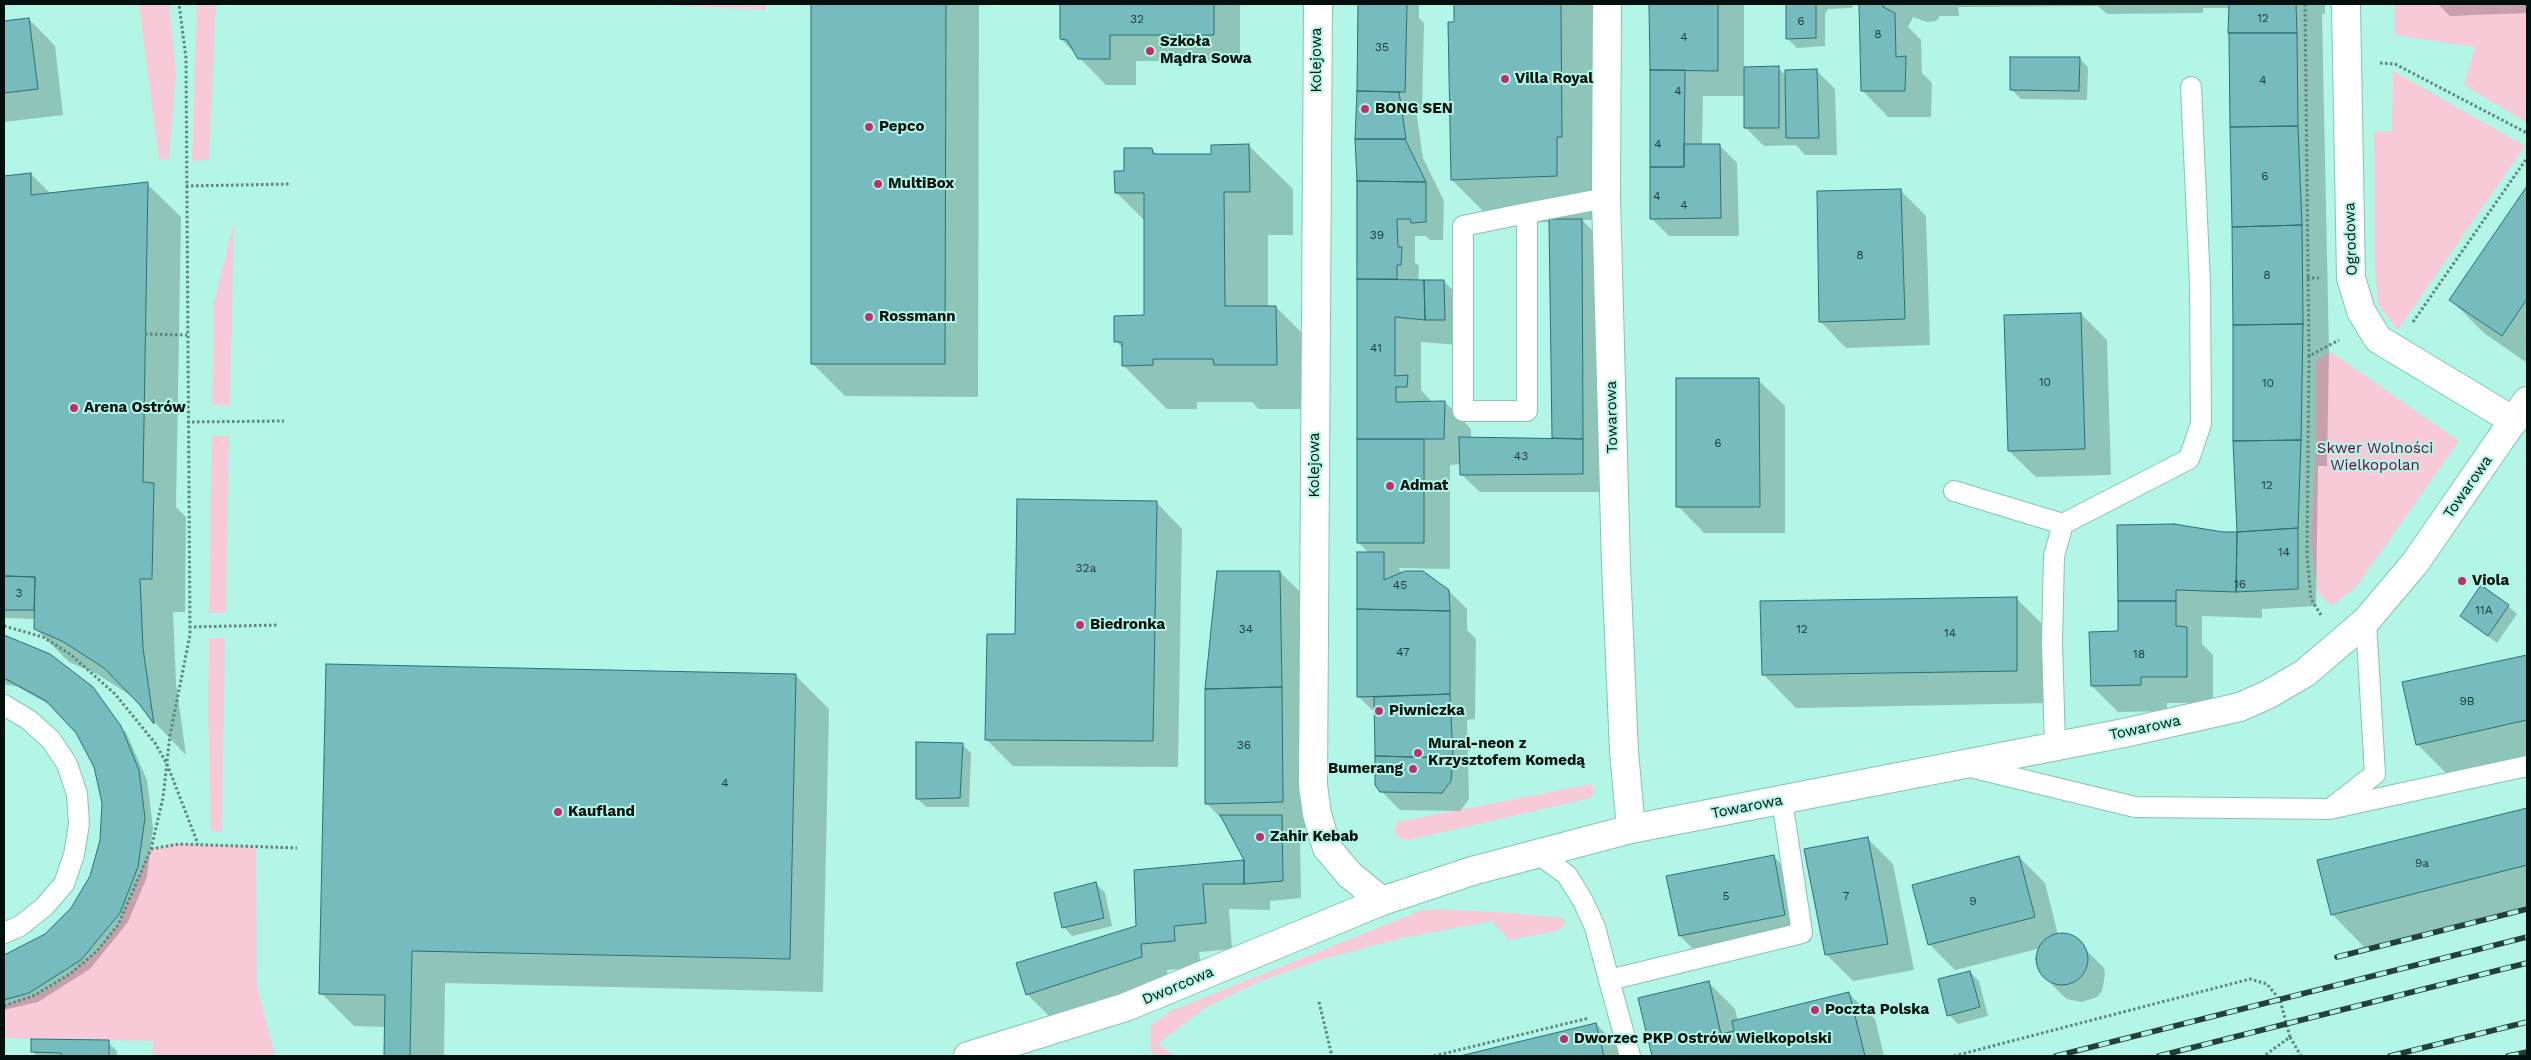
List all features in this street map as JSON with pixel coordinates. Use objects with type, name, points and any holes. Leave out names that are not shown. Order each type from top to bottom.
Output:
[{"type":"street","name":"Kolejowa","points":[[1318,4],[1313,784],[1317,814],[1328,848],[1350,875],[1382,901]]},
{"type":"street","name":"Towarowa","points":[[1607,4],[1606,198],[1616,566],[1624,751],[1631,829]]},
{"type":"street","name":"Ogrodowa","points":[[2346,4],[2351,278],[2361,311],[2378,340],[2394,350],[2520,411]]},
{"type":"street","name":"Towarowa","points":[[1382,901],[1472,871],[1631,829],[1962,765],[2240,707],[2269,694],[2305,673],[2366,621],[2415,563],[2520,411]]},
{"type":"street","name":"Dworcowa","points":[[968,1056],[1126,1007],[1382,901]]},
{"type":"lane","points":[[1954,491],[2063,524],[2189,459],[2201,424],[2200,284],[2191,87]]},
{"type":"lane","points":[[1527,214],[1528,411],[1464,411],[1463,226],[1606,198]]},
{"type":"lane","points":[[2055,746],[2052,642],[2054,556],[2063,524]]},
{"type":"lane","points":[[2330,809],[2374,774],[2366,621]]},
{"type":"lane","points":[[4,705],[29,720],[51,740],[67,764],[77,794],[79,824],[74,855],[64,884],[44,907],[20,926],[4,933]]},
{"type":"lane","points":[[1962,765],[2135,807],[2330,809],[2527,766]]},
{"type":"lane","points":[[1609,980],[1802,932],[1782,800]]},
{"type":"lane","points":[[1538,854],[1567,875],[1583,901],[1594,927],[1630,1056]]},
{"type":"path","points":[[4,1006],[29,998],[52,987],[97,952],[118,925],[151,849],[163,798],[189,627],[186,58],[179,4]]},
{"type":"path","points":[[2305,4],[2309,356],[2307,555],[2311,599],[2323,620]]},
{"type":"path","points":[[2347,61],[2395,64],[2527,133]]},
{"type":"path","points":[[2394,350],[2527,158]]},
{"type":"path","points":[[186,186],[290,184]]},
{"type":"path","points":[[2309,356],[2368,324]]},
{"type":"path","points":[[145,334],[187,335]]},
{"type":"path","points":[[188,422],[284,421]]},
{"type":"path","points":[[189,627],[278,625]]},
{"type":"path","points":[[4,626],[43,637],[70,654],[115,694],[155,744],[167,764],[198,844]]},
{"type":"path","points":[[151,849],[179,844],[297,848]]},
{"type":"path","points":[[1954,1056],[2250,979],[2267,984],[2280,1000],[2290,1037],[2301,1056]]},
{"type":"path","points":[[1319,1002],[1332,1056]]},
{"type":"path","points":[[1434,1056],[1618,1010]]},
{"type":"path","points":[[2264,1056],[2290,1037]]},
{"type":"green space","points":[[139,4],[169,4],[176,73],[169,159],[159,160]]},
{"type":"green space","points":[[197,4],[216,4],[209,160],[192,161]]},
{"type":"green space","points":[[643,4],[766,4],[766,10]]},
{"type":"green space","points":[[2395,4],[2527,4],[2527,123],[2464,85],[2475,47],[2395,35]]},
{"type":"green space","points":[[2393,71],[2525,146],[2398,330],[2378,305],[2375,268],[2374,132],[2392,131]]},
{"type":"green space","points":[[234,222],[230,406],[212,405],[214,304]]},
{"type":"green space","name":"Skwer Wolności Wielkopolan","points":[[2331,352],[2459,441],[2357,586],[2332,606],[2318,593],[2311,540],[2316,448],[2316,361]]},
{"type":"green space","points":[[212,436],[229,436],[226,613],[209,613]]},
{"type":"green space","points":[[209,638],[225,638],[222,832],[211,831],[208,709]]},
{"type":"green space","points":[[1592,784],[1594,792],[1591,798],[1409,840],[1401,839],[1394,832],[1398,822]]},
{"type":"green space","points":[[179,844],[256,847],[257,986],[275,1056],[153,1056],[153,1041],[4,1038],[4,1006],[52,987],[97,951],[118,925],[151,849]]},
{"type":"green space","points":[[1437,909],[1563,918],[1565,922],[1563,927],[1556,931],[1509,940],[1492,921],[1403,938],[1326,958],[1258,982],[1205,1008],[1158,1044],[1175,1056],[1154,1056],[1150,1047],[1151,1025],[1171,1011],[1420,911]]},
{"type":"building","name":"MultiBox","points":[[811,4],[946,4],[945,364],[811,364]]},
{"type":"building","points":[[1060,4],[1214,4],[1214,35],[1110,35],[1110,59],[1078,59],[1067,40],[1060,39]]},
{"type":"building","points":[[1358,4],[1407,4],[1405,92],[1357,91]]},
{"type":"building","name":"Villa Royal","points":[[1454,4],[1561,4],[1562,137],[1557,137],[1557,176],[1451,180],[1448,22],[1454,22]]},
{"type":"building","points":[[1649,4],[1718,4],[1718,71],[1650,70]]},
{"type":"building","points":[[1786,4],[1816,4],[1816,38],[1786,39]]},
{"type":"building","points":[[1859,4],[1882,4],[1883,7],[1895,13],[1896,57],[1906,56],[1905,91],[1861,91]]},
{"type":"building","points":[[2229,4],[2296,4],[2297,33],[2228,33]]},
{"type":"building","points":[[29,18],[38,89],[4,93],[4,21]]},
{"type":"building","points":[[2229,33],[2297,33],[2298,126],[2230,127]]},
{"type":"building","points":[[2010,57],[2080,57],[2079,91],[2010,90]]},
{"type":"building","points":[[1779,66],[1779,128],[1744,128],[1744,67]]},
{"type":"building","points":[[1817,69],[1819,138],[1786,138],[1785,70]]},
{"type":"building","points":[[1650,70],[1685,70],[1684,167],[1650,167]]},
{"type":"building","points":[[1357,91],[1399,92],[1406,139],[1355,139]]},
{"type":"building","points":[[2298,126],[2302,225],[2232,227],[2230,127]]},
{"type":"building","points":[[1355,139],[1405,139],[1426,182],[1357,181]]},
{"type":"building","points":[[1249,144],[1250,192],[1224,192],[1225,306],[1276,306],[1277,365],[1214,365],[1213,359],[1153,359],[1153,365],[1122,366],[1122,342],[1114,342],[1114,316],[1144,315],[1144,193],[1115,193],[1114,171],[1124,171],[1124,148],[1152,148],[1153,154],[1211,154],[1211,145]]},
{"type":"building","points":[[1684,144],[1720,144],[1721,218],[1650,219],[1650,167],[1684,167]]},
{"type":"building","name":"Arena Ostrów","points":[[31,173],[31,195],[148,182],[143,482],[154,483],[152,579],[140,579],[143,648],[154,724],[139,704],[104,668],[62,641],[34,629],[35,577],[4,576],[4,176]]},
{"type":"building","points":[[1357,181],[1426,182],[1426,222],[1411,223],[1410,219],[1397,219],[1398,247],[1402,247],[1401,265],[1397,265],[1397,279],[1357,279]]},
{"type":"building","points":[[2527,186],[2527,299],[2502,336],[2449,300]]},
{"type":"building","points":[[1901,189],[1905,319],[1819,322],[1817,191]]},
{"type":"building","points":[[1549,219],[1582,219],[1583,439],[1552,438]]},
{"type":"building","points":[[2302,225],[2303,324],[2233,325],[2232,227]]},
{"type":"building","points":[[1357,279],[1424,280],[1425,320],[1395,317],[1395,376],[1408,375],[1407,387],[1396,387],[1396,402],[1445,401],[1444,439],[1357,439]]},
{"type":"building","points":[[1424,280],[1444,280],[1445,320],[1425,320]]},
{"type":"building","points":[[2081,313],[2085,449],[2008,451],[2004,315]]},
{"type":"building","points":[[2303,324],[2301,440],[2233,441],[2233,325]]},
{"type":"building","points":[[1676,378],[1759,378],[1760,507],[1676,507]]},
{"type":"building","points":[[1459,437],[1583,439],[1583,474],[1460,475]]},
{"type":"building","points":[[1357,439],[1424,439],[1424,543],[1357,543]]},
{"type":"building","points":[[2301,440],[2298,528],[2237,532],[2233,441]]},
{"type":"building","points":[[1017,499],[1157,501],[1153,741],[985,740],[987,634],[1015,634]]},
{"type":"building","points":[[2174,524],[2223,532],[2237,532],[2236,592],[2176,590],[2176,601],[2118,601],[2117,525]]},
{"type":"building","points":[[2298,528],[2298,589],[2236,592],[2237,532]]},
{"type":"building","points":[[1357,552],[1384,552],[1384,580],[1405,571],[1423,571],[1449,590],[1450,611],[1357,609]]},
{"type":"building","points":[[1217,571],[1280,571],[1282,687],[1205,689]]},
{"type":"building","points":[[4,576],[35,577],[34,610],[4,610]]},
{"type":"building","points":[[2481,585],[2509,605],[2488,636],[2460,616]]},
{"type":"building","points":[[2017,597],[2017,671],[1762,675],[1760,601]]},
{"type":"building","points":[[2118,601],[2176,601],[2176,626],[2187,627],[2187,677],[2141,677],[2141,685],[2091,686],[2089,632],[2118,631]]},
{"type":"building","points":[[1357,609],[1450,611],[1450,694],[1357,697]]},
{"type":"building","points":[[4,635],[50,654],[93,687],[121,726],[139,770],[145,818],[138,867],[120,913],[81,960],[29,993],[4,1000],[4,955],[45,934],[71,908],[90,876],[100,840],[102,803],[94,767],[76,733],[46,701],[4,678]]},
{"type":"building","points":[[2527,655],[2527,720],[2416,745],[2402,682]]},
{"type":"building","name":"Kaufland","points":[[326,664],[796,674],[790,959],[412,951],[410,1056],[384,1056],[385,995],[319,994]]},
{"type":"building","points":[[1282,687],[1283,802],[1205,804],[1205,689]]},
{"type":"building","points":[[1450,694],[1453,758],[1375,756],[1374,697]]},
{"type":"building","points":[[916,742],[963,743],[960,798],[916,799]]},
{"type":"building","name":"Bumerang","points":[[1375,756],[1453,758],[1451,781],[1442,793],[1380,792],[1375,785]]},
{"type":"building","points":[[2527,808],[2527,865],[2331,915],[2317,860]]},
{"type":"building","points":[[1220,815],[1282,815],[1283,881],[1244,884],[1244,860]]},
{"type":"building","points":[[1868,837],[1888,944],[1825,955],[1804,849]]},
{"type":"building","points":[[1774,855],[1785,915],[1679,936],[1666,876]]},
{"type":"building","points":[[2019,856],[2035,917],[1928,945],[1912,885]]},
{"type":"building","points":[[1244,860],[1244,884],[1203,884],[1206,923],[1174,926],[1175,941],[1141,944],[1142,957],[1026,995],[1016,963],[1136,926],[1134,870]]},
{"type":"building","points":[[1096,882],[1104,918],[1062,928],[1054,893]]},
{"type":"building","points":[[2062,933],[2072,935],[2080,941],[2086,949],[2088,959],[2086,969],[2080,977],[2072,983],[2062,985],[2052,983],[2044,977],[2038,969],[2036,959],[2038,949],[2044,941],[2052,935]]},
{"type":"building","points":[[1970,971],[1980,1007],[1947,1016],[1938,979]]},
{"type":"building","name":"Poczta Polska","points":[[1709,981],[1721,1034],[1734,1031],[1732,1021],[1849,992],[1865,1056],[1652,1056],[1638,998]]},
{"type":"building","name":"Dworzec PKP Ostrów Wielkopolski","points":[[1596,1023],[1604,1056],[1460,1056]]},
{"type":"building","points":[[31,1039],[109,1040],[109,1056],[61,1056],[61,1053],[31,1052]]},
{"type":"railway","points":[[2337,957],[2527,909]]},
{"type":"railway","points":[[2056,1056],[2527,937]]},
{"type":"railway","points":[[2159,1056],[2527,963]]},
{"type":"railway","points":[[2390,1056],[2527,1022]]},
{"type":"railway","points":[[2508,1056],[2527,1052]]},
{"type":"place","name":"Szkoła Mądra Sowa","points":[[1150,51]]},
{"type":"place","name":"Villa Royal","points":[[1505,79]]},
{"type":"place","name":"BONG SEN","points":[[1365,109]]},
{"type":"place","name":"Pepco","points":[[869,127]]},
{"type":"place","name":"MultiBox","points":[[878,184]]},
{"type":"place","name":"Rossmann","points":[[869,317]]},
{"type":"place","name":"Arena Ostrów","points":[[74,408]]},
{"type":"place","name":"Admat","points":[[1390,486]]},
{"type":"place","name":"Viola","points":[[2462,581]]},
{"type":"place","name":"Biedronka","points":[[1080,625]]},
{"type":"place","name":"Piwniczka","points":[[1379,711]]},
{"type":"place","name":"Mural-neon z Krzysztofem Komedą","points":[[1418,753]]},
{"type":"place","name":"Bumerang","points":[[1413,769]]},
{"type":"place","name":"Kaufland","points":[[558,812]]},
{"type":"place","name":"Zahir Kebab","points":[[1260,837]]},
{"type":"place","name":"Poczta Polska","points":[[1815,1010]]},
{"type":"place","name":"Dworzec PKP Ostrów Wielkopolski","points":[[1564,1039]]}]
